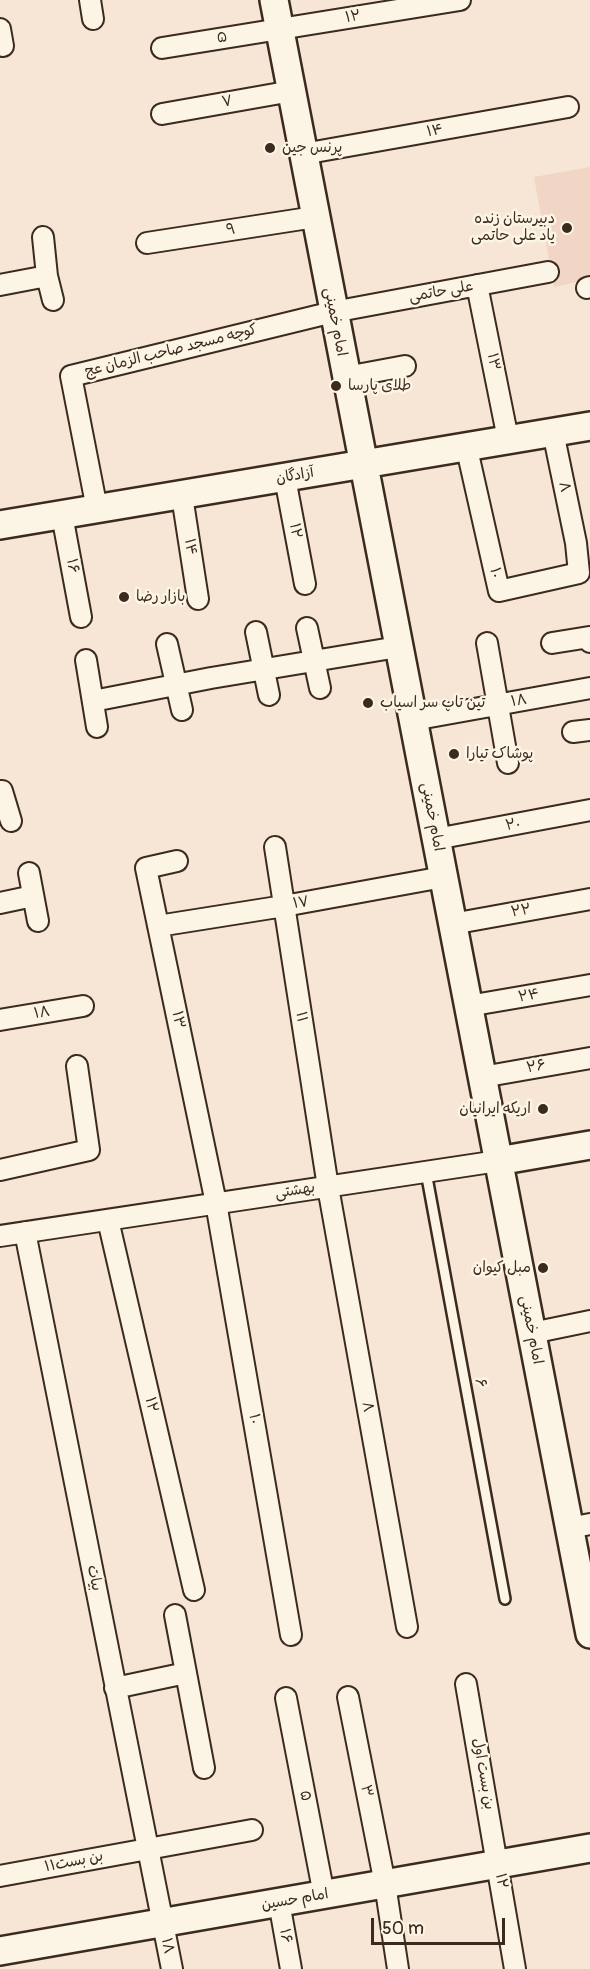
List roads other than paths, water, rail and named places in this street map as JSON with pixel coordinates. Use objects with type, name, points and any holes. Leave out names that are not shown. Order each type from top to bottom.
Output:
[{"type":"main road","name":"امام خمینی","points":[[274,0],[532,1333],[580,1526],[588,1617]]},
{"type":"main road","name":"آزادگان","points":[[0,525],[590,426]]},
{"type":"main road","name":"بهشتی","points":[[498,1161],[590,1145]]},
{"type":"main road","name":"امام حسین","points":[[0,1951],[590,1848]]},
{"type":"street","name":"۱۲","points":[[281,28],[460,0]]},
{"type":"street","name":"۵","points":[[162,48],[281,28]]},
{"type":"street","name":"۷","points":[[162,114],[292,90]]},
{"type":"street","name":"۱۴","points":[[303,154],[567,107]]},
{"type":"street","name":"۹","points":[[147,243],[315,217]]},
{"type":"street","points":[[43,237],[47,276],[53,300]]},
{"type":"street","name":"علی حاتمی","points":[[333,312],[548,272]]},
{"type":"street","points":[[0,285],[47,276]]},
{"type":"street","name":"۱۳","points":[[477,285],[508,439]]},
{"type":"street","name":"کوچه مسجد صاحب الزمان عج","points":[[97,509],[71,376],[333,312]]},
{"type":"street","points":[[346,377],[405,366]]},
{"type":"street","name":"۸","points":[[553,432],[576,543]]},
{"type":"street","name":"۱۰","points":[[466,445],[499,591],[579,573],[576,543]]},
{"type":"street","name":"۱۲","points":[[285,478],[305,585]]},
{"type":"street","name":"۱۴","points":[[182,495],[198,599]]},
{"type":"street","name":"۱۶","points":[[62,515],[81,617]]},
{"type":"street","points":[[307,628],[320,688]]},
{"type":"street","points":[[256,632],[269,694]]},
{"type":"street","points":[[552,643],[589,637],[590,642]]},
{"type":"street","points":[[487,643],[508,763]]},
{"type":"street","points":[[167,644],[182,710]]},
{"type":"street","points":[[93,701],[263,669],[398,647]]},
{"type":"street","points":[[86,660],[97,727]]},
{"type":"street","name":"۱۸","points":[[413,720],[590,687]]},
{"type":"street","points":[[0,791],[5,798],[10,821]]},
{"type":"street","name":"۲۰","points":[[436,839],[590,810]]},
{"type":"street","name":"۱۱","points":[[275,847],[328,1186]]},
{"type":"street","name":"۱۳","points":[[177,861],[146,868],[216,1203]]},
{"type":"street","points":[[29,873],[38,921]]},
{"type":"street","name":"۱۷","points":[[158,926],[443,877]]},
{"type":"street","points":[[0,903],[33,897]]},
{"type":"street","name":"۲۲","points":[[452,924],[590,899]]},
{"type":"street","name":"۲۴","points":[[468,1006],[590,985]]},
{"type":"street","name":"۱۸","points":[[0,1020],[83,1006]]},
{"type":"street","name":"۲۶","points":[[482,1077],[590,1058]]},
{"type":"street","points":[[0,1170],[89,1150],[77,1066]]},
{"type":"street","name":"بهشتی","points":[[0,1236],[498,1161]]},
{"type":"street","name":"۸","points":[[328,1186],[407,1626]]},
{"type":"street","name":"۱۰","points":[[216,1203],[291,1635]]},
{"type":"street","name":"۱۲","points":[[108,1220],[195,1590]]},
{"type":"street","name":"بیات","points":[[25,1232],[162,1923]]},
{"type":"street","points":[[532,1333],[590,1321]]},
{"type":"street","points":[[175,1615],[204,1768]]},
{"type":"street","points":[[116,1688],[186,1673]]},
{"type":"street","name":"بن بست اول","points":[[466,1684],[499,1864]]},
{"type":"street","name":"۳","points":[[348,1697],[385,1884]]},
{"type":"street","name":"۵","points":[[286,1698],[324,1894]]},
{"type":"street","name":"بن بست۱۱","points":[[0,1876],[252,1830]]},
{"type":"street","name":"۱۲","points":[[499,1864],[515,1969]]},
{"type":"street","points":[[385,1884],[398,1969]]},
{"type":"street","name":"۱۶","points":[[279,1902],[291,1969]]},
{"type":"street","name":"۱۸","points":[[162,1923],[172,1969]]},
{"type":"lane","name":"۶","points":[[426,1172],[505,1599]]},
{"type":"place","name":"پرنس جین","points":[[270,148]]},
{"type":"place","name":"دبیرستان زنده یاد علی حاتمی","points":[[567,228]]},
{"type":"place","name":"طلای پارسا","points":[[336,386]]},
{"type":"place","name":"بازار رضا","points":[[124,597]]},
{"type":"place","name":"تین تاپ سر اسیاب","points":[[368,703]]},
{"type":"place","name":"پوشاک تیارا","points":[[454,754]]},
{"type":"place","name":"اریکه ایرانیان","points":[[543,1109]]},
{"type":"place","name":"مبل کیوان","points":[[543,1268]]}]
